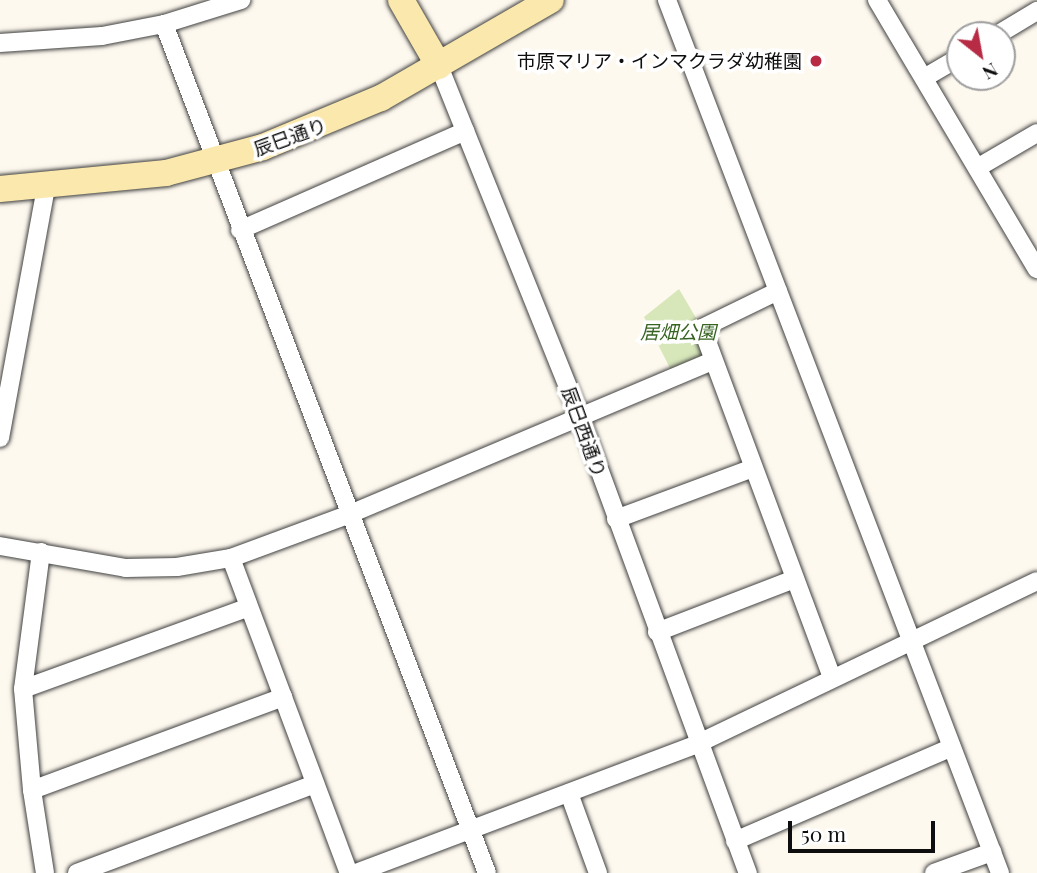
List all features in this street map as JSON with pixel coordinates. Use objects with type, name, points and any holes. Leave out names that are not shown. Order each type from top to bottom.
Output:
[{"type":"street","points":[[0,43],[102,36],[164,24],[241,0]]},
{"type":"street","name":"辰巳西通り","points":[[401,0],[439,66],[580,417],[745,872]]},
{"type":"street","name":"辰巳通り","points":[[0,189],[46,187],[166,173],[215,161],[325,125],[439,66],[551,0]]},
{"type":"street","points":[[667,0],[1000,873]]},
{"type":"street","points":[[877,0],[1036,265]]},
{"type":"street","points":[[1016,24],[1037,11]]},
{"type":"street","points":[[164,24],[240,230],[487,873]]},
{"type":"street","points":[[924,78],[946,65]]},
{"type":"street","points":[[240,230],[465,131]]},
{"type":"street","points":[[977,168],[1037,134]]},
{"type":"street","points":[[0,438],[46,187]]},
{"type":"street","points":[[778,291],[702,328],[832,678]]},
{"type":"street","points":[[0,546],[127,568],[177,567],[230,558],[350,514],[713,362]]},
{"type":"street","points":[[616,519],[753,468]]},
{"type":"street","points":[[41,552],[23,689],[32,790],[45,873]]},
{"type":"street","points":[[230,558],[349,873]]},
{"type":"street","points":[[657,632],[794,579]]},
{"type":"street","points":[[356,873],[697,744],[1037,581]]},
{"type":"street","points":[[23,689],[249,607]]},
{"type":"street","points":[[32,790],[283,697]]},
{"type":"street","points":[[735,841],[952,747]]},
{"type":"street","points":[[77,873],[316,784]]},
{"type":"street","points":[[569,793],[598,873]]},
{"type":"street","points":[[934,873],[992,852]]},
{"type":"green space","name":"居畑公園","points":[[679,289],[702,328],[713,361],[675,378],[644,317]]},
{"type":"place","name":"市原マリア・インマクラダ幼稚園","points":[[816,61]]}]
